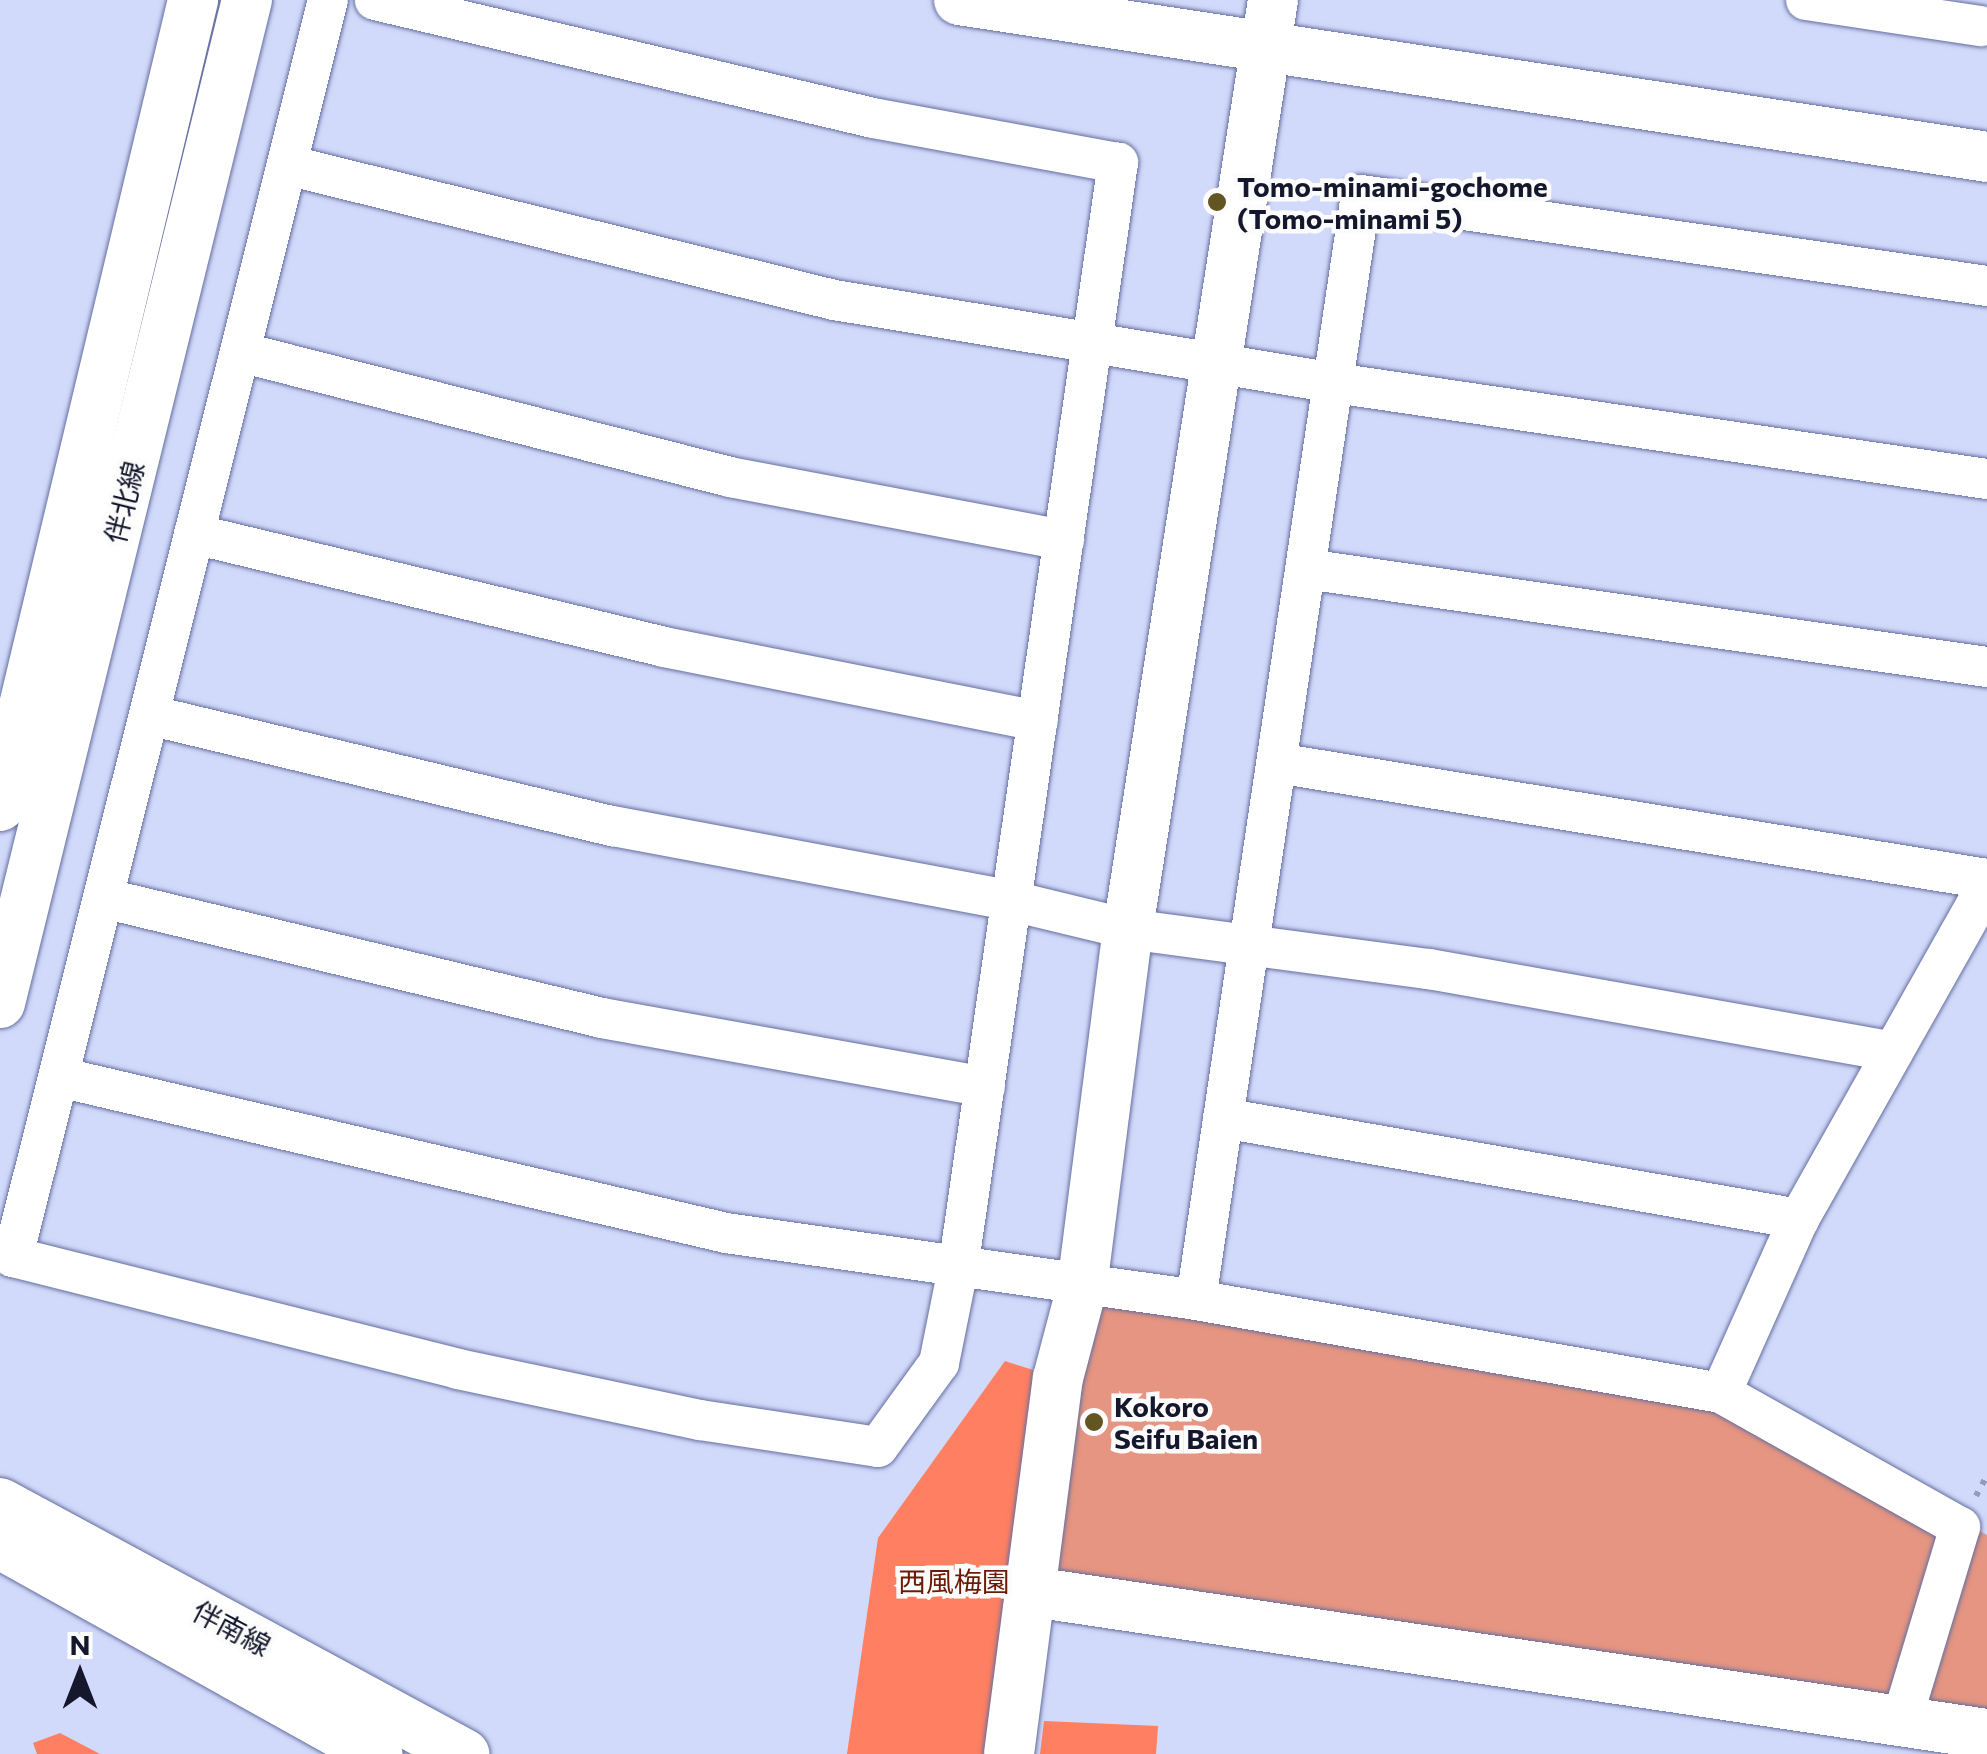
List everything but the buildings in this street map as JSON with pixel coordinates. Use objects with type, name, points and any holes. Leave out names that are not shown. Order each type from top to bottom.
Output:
[{"type":"street","name":"伴北線","points":[[0,806],[192,0]]},
{"type":"street","name":"伴北線","points":[[0,1004],[246,0]]},
{"type":"street","points":[[328,0],[13,1257],[458,1370],[700,1420],[878,1447],[939,1364],[958,1269],[1118,163],[873,118],[375,0]]},
{"type":"street","points":[[959,0],[1987,157]]},
{"type":"street","points":[[1009,1754],[1058,1378],[1082,1287],[1128,929],[1220,365],[1273,0]]},
{"type":"street","points":[[1806,0],[1981,27]]},
{"type":"street","points":[[287,165],[834,300],[1334,383],[1987,479]]},
{"type":"street","points":[[1196,1300],[1361,195],[1987,286]]},
{"type":"street","points":[[240,352],[730,477],[1064,540]]},
{"type":"street","points":[[194,534],[664,647],[1038,722]]},
{"type":"street","points":[[1306,569],[1987,667]]},
{"type":"street","points":[[149,715],[613,826],[1012,901],[1128,929],[1429,969],[1893,1052]]},
{"type":"street","points":[[1277,763],[1987,882],[1799,1220],[1721,1394]]},
{"type":"street","points":[[103,898],[602,1018],[984,1088]]},
{"type":"street","points":[[58,1077],[726,1233],[1082,1287],[1196,1300],[1721,1394],[1960,1527],[1901,1723]]},
{"type":"street","points":[[1223,1118],[1799,1220]]},
{"type":"street","name":"伴南線","points":[[0,1503],[464,1754]]},
{"type":"street","name":"伴南線","points":[[0,1544],[378,1754]]},
{"type":"street","points":[[1033,1592],[1987,1734]]},
{"type":"shaded area","points":[[1082,1287],[1721,1393],[1987,1535],[1987,1734],[1033,1592]]},
{"type":"green space","name":"西風梅園","points":[[1005,1361],[1058,1378],[1009,1754],[847,1754],[878,1538]]},
{"type":"green space","points":[[1044,1721],[1158,1726],[1156,1754],[1040,1754]]},
{"type":"green space","points":[[60,1733],[100,1754],[37,1754],[33,1743]]},
{"type":"place","name":"Tomo-minami-gochome (Tomo-minami 5)","points":[[1217,202]]},
{"type":"place","name":"Kokoro Seifu Baien","points":[[1094,1422]]}]
